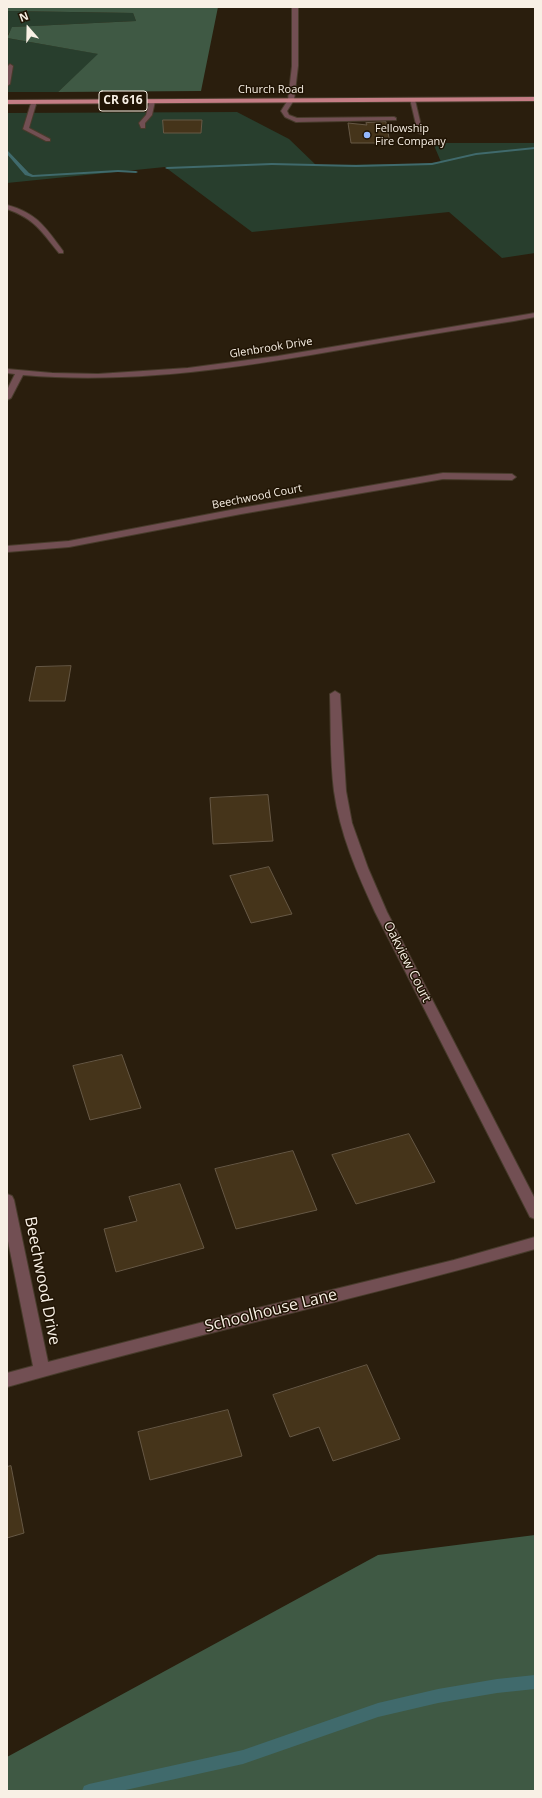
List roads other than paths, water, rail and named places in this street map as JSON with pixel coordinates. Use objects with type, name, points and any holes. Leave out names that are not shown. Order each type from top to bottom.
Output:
[{"type":"main road","name":"Church Road","points":[[7,102],[535,99]]},
{"type":"street","points":[[295,7],[295,66],[291,100],[284,111],[287,116],[296,120],[394,119]]},
{"type":"street","points":[[7,84],[10,66]]},
{"type":"street","points":[[412,100],[421,133]]},
{"type":"street","points":[[143,127],[142,123],[148,115],[152,101]]},
{"type":"street","points":[[34,102],[26,129],[48,140]]},
{"type":"street","points":[[7,207],[19,211],[38,222],[61,252]]},
{"type":"street","name":"Glenbrook Drive","points":[[7,371],[56,375],[112,375],[200,370],[307,354],[535,315]]},
{"type":"street","points":[[7,398],[20,372]]},
{"type":"street","name":"Beechwood Court","points":[[7,550],[69,544],[257,508],[443,476],[512,477]]},
{"type":"street","name":"Oakview Court","points":[[335,694],[336,746],[340,792],[359,863],[381,912],[535,1213]]},
{"type":"street","name":"Beechwood Drive","points":[[7,1200],[42,1370]]},
{"type":"street","name":"Schoolhouse Lane","points":[[7,1380],[254,1315],[454,1266],[535,1243]]},
{"type":"waterway","points":[[167,168],[272,164],[356,166],[432,164],[476,154],[535,148]]},
{"type":"waterway","points":[[7,151],[27,174],[32,176],[118,171],[136,172]]},
{"type":"waterway","points":[[89,1791],[243,1757],[378,1710],[438,1696],[497,1686],[535,1682]]},
{"type":"place","name":"Fellowship Fire Company","points":[[367,135]]}]
